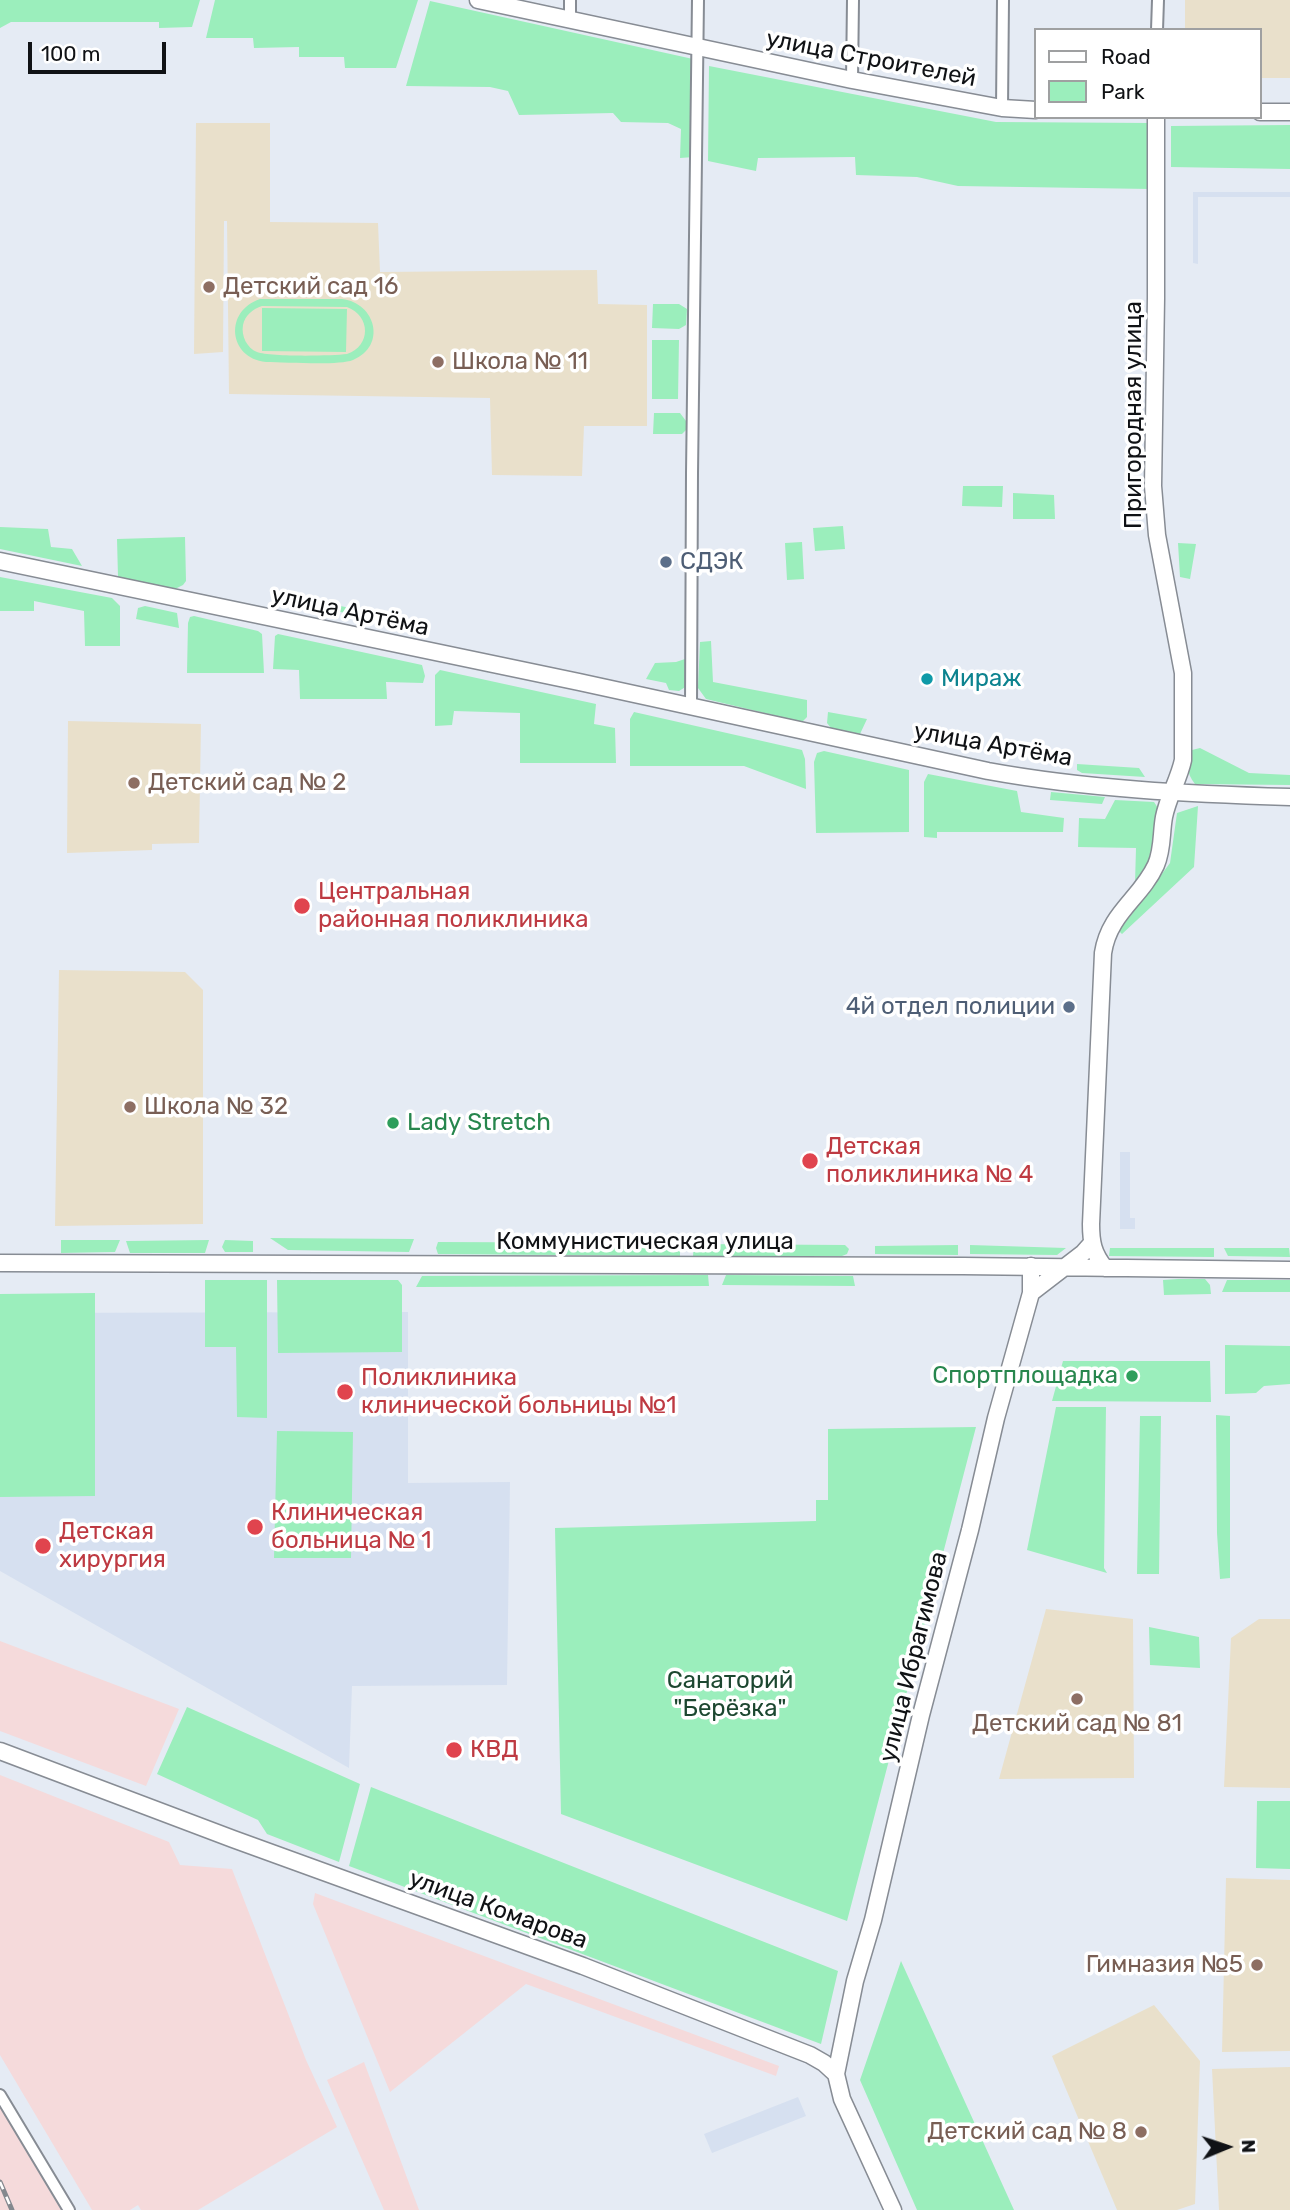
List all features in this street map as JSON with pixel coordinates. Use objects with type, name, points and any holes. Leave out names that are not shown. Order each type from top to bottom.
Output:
[{"type":"main road","name":"улица Строителей","points":[[478,0],[852,80],[1002,108],[1034,110]]},
{"type":"main road","points":[[1262,112],[1290,112]]},
{"type":"main road","name":"Пригородная улица","points":[[1091,1244],[1105,937],[1155,867],[1161,852],[1164,817],[1183,760],[1183,673],[1155,518],[1156,119]]},
{"type":"main road","name":"улица Артёма","points":[[0,561],[1039,781],[1173,792],[1290,797]]},
{"type":"main road","points":[[1031,1293],[1091,1244],[1105,1268]]},
{"type":"main road","name":"Коммунистическая улица","points":[[0,1263],[1031,1266],[1290,1270]]},
{"type":"main road","name":"улица Ибрагимова","points":[[836,2074],[855,1981],[873,1920],[921,1715],[970,1530],[996,1418],[1031,1293],[1031,1266]]},
{"type":"main road","name":"улица Комарова","points":[[0,1751],[583,1966],[810,2054],[836,2074]]},
{"type":"main road","points":[[836,2074],[842,2099],[892,2210]]},
{"type":"street","points":[[570,0],[570,19]]},
{"type":"street","points":[[691,706],[698,0]]},
{"type":"street","points":[[852,80],[853,0]]},
{"type":"street","points":[[1002,108],[1003,0]]},
{"type":"street","points":[[1157,28],[1158,0]]},
{"type":"street","points":[[0,2095],[69,2210]]},
{"type":"shaded area","points":[[1185,0],[1290,0],[1290,78],[1262,78],[1262,28],[1185,28]]},
{"type":"shaded area","name":"Школа № 11","points":[[196,123],[270,123],[270,222],[378,223],[380,272],[597,270],[598,304],[647,305],[647,426],[584,426],[582,476],[492,475],[490,398],[229,394],[227,221],[224,221],[223,352],[194,354]]},
{"type":"shaded area","points":[[1193,192],[1290,192],[1290,197],[1198,197],[1198,264],[1193,263]]},
{"type":"shaded area","name":"Детский сад № 2","points":[[68,721],[201,724],[199,843],[152,844],[152,850],[67,853]]},
{"type":"shaded area","name":"Школа № 32","points":[[59,970],[185,972],[203,990],[203,1224],[55,1226]]},
{"type":"shaded area","points":[[1120,1152],[1130,1152],[1130,1218],[1135,1218],[1135,1229],[1120,1229]]},
{"type":"shaded area","name":"Клиническая больница № 1","points":[[408,1312],[408,1483],[510,1482],[507,1685],[352,1686],[349,1768],[0,1571],[0,1313]]},
{"type":"shaded area","name":"Детский сад № 81","points":[[1046,1609],[1133,1619],[1134,1778],[999,1779]]},
{"type":"shaded area","points":[[1259,1619],[1290,1619],[1290,1788],[1224,1787],[1231,1638]]},
{"type":"shaded area","points":[[0,1641],[179,1709],[146,1786],[0,1731]]},
{"type":"shaded area","points":[[0,1775],[169,1842],[180,1865],[232,1869],[306,2060],[337,2127],[198,2210],[141,2210],[138,2205],[130,2210],[92,2210],[0,2055]]},
{"type":"shaded area","name":"Гимназия №5","points":[[1226,1878],[1290,1880],[1290,2051],[1222,2052]]},
{"type":"shaded area","points":[[315,1893],[779,2066],[776,2076],[526,1984],[390,2092],[313,1904]]},
{"type":"shaded area","name":"Детский сад № 8","points":[[1154,2005],[1200,2061],[1195,2204],[1177,2210],[1117,2210],[1052,2056]]},
{"type":"shaded area","points":[[364,2062],[419,2210],[384,2210],[327,2080]]},
{"type":"shaded area","points":[[1290,2067],[1290,2210],[1219,2210],[1212,2069]]},
{"type":"shaded area","points":[[798,2097],[806,2116],[712,2153],[704,2134]]},
{"type":"shaded area","points":[[0,2107],[61,2210],[0,2210]]},
{"type":"green space","points":[[0,0],[200,0],[192,27],[159,28],[159,22],[11,22],[0,28]]},
{"type":"green space","points":[[215,0],[418,0],[396,68],[345,68],[344,57],[299,57],[299,47],[254,48],[253,38],[206,38]]},
{"type":"green space","points":[[430,1],[693,59],[694,157],[680,158],[681,129],[668,123],[621,122],[613,113],[519,115],[508,91],[490,87],[406,86]]},
{"type":"green space","points":[[709,66],[996,122],[1150,123],[1150,189],[958,186],[917,177],[856,175],[855,157],[758,158],[756,171],[708,161]]},
{"type":"green space","points":[[1290,125],[1290,169],[1171,167],[1171,126]]},
{"type":"green space","points":[[260,299],[342,299],[363,308],[373,326],[373,336],[364,354],[346,362],[266,362],[253,359],[244,352],[235,334],[240,313]],"holes":[[[262,306],[347,307],[360,317],[365,331],[360,345],[347,354],[264,354],[250,348],[244,337],[243,325],[246,318]]]},
{"type":"green space","points":[[653,304],[679,304],[687,309],[686,325],[679,329],[652,328]]},
{"type":"green space","points":[[262,308],[347,309],[346,352],[262,351]]},
{"type":"green space","points":[[652,340],[679,340],[678,399],[652,399]]},
{"type":"green space","points":[[654,413],[680,413],[686,421],[686,430],[682,434],[653,434]]},
{"type":"green space","points":[[963,486],[1003,486],[1002,507],[962,506]]},
{"type":"green space","points":[[1013,493],[1054,495],[1055,519],[1013,519]]},
{"type":"green space","points":[[843,526],[845,549],[815,551],[813,528]]},
{"type":"green space","points":[[0,527],[48,529],[51,547],[72,549],[82,566],[0,549]]},
{"type":"green space","points":[[185,537],[186,581],[183,585],[175,589],[118,577],[117,539]]},
{"type":"green space","points":[[802,542],[804,579],[787,580],[785,543]]},
{"type":"green space","points":[[1178,543],[1196,544],[1190,579],[1180,577]]},
{"type":"green space","points":[[0,577],[112,598],[120,606],[120,646],[85,646],[84,611],[34,601],[34,611],[0,611]]},
{"type":"green space","points":[[308,599],[387,616],[386,621],[310,606]]},
{"type":"green space","points":[[145,606],[177,613],[179,628],[136,619],[138,608]]},
{"type":"green space","points":[[190,617],[262,634],[264,673],[187,673],[188,623]]},
{"type":"green space","points":[[278,634],[422,665],[425,676],[423,683],[386,682],[387,699],[300,699],[299,670],[273,669],[275,636]]},
{"type":"green space","points":[[711,641],[713,682],[807,700],[807,717],[802,722],[706,699],[698,688],[700,642]]},
{"type":"green space","points":[[688,658],[687,686],[679,691],[669,690],[666,683],[646,679],[655,663],[676,662]]},
{"type":"green space","points":[[440,670],[596,704],[594,724],[615,728],[616,763],[520,763],[520,713],[454,711],[452,725],[435,726],[435,675]]},
{"type":"green space","points":[[634,712],[802,750],[806,789],[744,766],[630,766],[630,719]]},
{"type":"green space","points":[[828,712],[867,719],[860,734],[831,728],[827,723]]},
{"type":"green space","points":[[1200,748],[1249,773],[1290,775],[1290,785],[1195,784],[1190,776],[1188,763],[1192,750]]},
{"type":"green space","points":[[824,751],[909,770],[909,832],[816,833],[814,762],[817,753]]},
{"type":"green space","points":[[1077,764],[1139,768],[1145,777],[1082,773],[1077,770]]},
{"type":"green space","points":[[928,774],[1017,791],[1021,812],[1064,818],[1063,832],[937,832],[937,838],[924,837],[924,782]]},
{"type":"green space","points":[[1051,792],[1105,797],[1102,804],[1050,800]]},
{"type":"green space","points":[[1115,800],[1154,802],[1158,808],[1154,852],[1135,883],[1136,848],[1078,847],[1079,818],[1105,819]]},
{"type":"green space","points":[[1198,806],[1194,867],[1122,934],[1119,931],[1170,863],[1177,813]]},
{"type":"green space","points":[[270,1238],[414,1239],[409,1252],[288,1250]]},
{"type":"green space","points":[[61,1240],[120,1240],[115,1252],[61,1253]]},
{"type":"green space","points":[[209,1240],[205,1253],[130,1253],[126,1241]]},
{"type":"green space","points":[[225,1240],[253,1241],[253,1252],[225,1252],[222,1247]]},
{"type":"green space","points":[[438,1242],[680,1243],[680,1256],[438,1254]]},
{"type":"green space","points":[[694,1244],[845,1245],[849,1249],[847,1254],[842,1256],[693,1256]]},
{"type":"green space","points":[[958,1245],[958,1255],[875,1254],[875,1246]]},
{"type":"green space","points":[[970,1245],[1066,1248],[1057,1255],[970,1254]]},
{"type":"green space","points":[[1110,1248],[1214,1248],[1214,1257],[1109,1256]]},
{"type":"green space","points":[[1224,1248],[1289,1248],[1290,1257],[1228,1256]]},
{"type":"green space","points":[[708,1275],[709,1286],[416,1287],[422,1276]]},
{"type":"green space","points":[[726,1275],[853,1276],[855,1286],[722,1285]]},
{"type":"green space","points":[[1205,1279],[1210,1285],[1211,1294],[1164,1295],[1163,1280]]},
{"type":"green space","points":[[205,1280],[267,1280],[267,1418],[237,1417],[236,1347],[205,1347]]},
{"type":"green space","points":[[277,1280],[398,1280],[402,1285],[402,1352],[278,1353]]},
{"type":"green space","points":[[1227,1280],[1290,1280],[1290,1292],[1222,1292]]},
{"type":"green space","points":[[95,1293],[95,1496],[0,1497],[0,1294]]},
{"type":"green space","points":[[1225,1345],[1290,1346],[1290,1384],[1264,1386],[1256,1393],[1225,1394]]},
{"type":"green space","points":[[1063,1361],[1210,1361],[1211,1402],[1052,1401]]},
{"type":"green space","points":[[1056,1407],[1106,1407],[1104,1568],[1107,1573],[1027,1550]]},
{"type":"green space","points":[[1216,1415],[1230,1416],[1230,1578],[1220,1579],[1217,1533]]},
{"type":"green space","points":[[1140,1416],[1161,1416],[1159,1574],[1137,1574]]},
{"type":"green space","name":"Санаторий \"Берёзка\"","points":[[976,1427],[847,1921],[561,1814],[555,1528],[816,1521],[816,1500],[828,1500],[828,1429]]},
{"type":"green space","points":[[277,1431],[353,1432],[351,1558],[274,1558]]},
{"type":"green space","points":[[1149,1627],[1199,1637],[1200,1668],[1150,1665]]},
{"type":"green space","points":[[187,1707],[360,1784],[339,1862],[267,1834],[258,1820],[157,1774]]},
{"type":"green space","points":[[371,1787],[838,1971],[821,2044],[349,1866]]},
{"type":"green space","points":[[1257,1801],[1290,1801],[1290,1869],[1256,1868]]},
{"type":"green space","points":[[901,1961],[1014,2210],[917,2210],[860,2080]]},
{"type":"railway","points":[[0,2182],[12,2210]]},
{"type":"place","name":"Детский сад 16","points":[[209,287]]},
{"type":"place","name":"Школа № 11","points":[[438,362]]},
{"type":"place","name":"СДЭК","points":[[666,562]]},
{"type":"place","name":"Мираж","points":[[927,679]]},
{"type":"place","name":"Детский сад № 2","points":[[134,783]]},
{"type":"place","name":"Центральная районная поликлиника","points":[[302,906]]},
{"type":"place","name":"4й отдел полиции","points":[[1069,1007]]},
{"type":"place","name":"Школа № 32","points":[[130,1107]]},
{"type":"place","name":"Lady Stretch","points":[[393,1123]]},
{"type":"place","name":"Детская поликлиника № 4","points":[[810,1161]]},
{"type":"place","name":"Спортплощадка","points":[[1132,1376]]},
{"type":"place","name":"Поликлиника клинической больницы №1","points":[[345,1392]]},
{"type":"place","name":"Клиническая больница № 1","points":[[255,1527]]},
{"type":"place","name":"Детская хирургия","points":[[43,1546]]},
{"type":"place","name":"Детский сад № 81","points":[[1077,1699]]},
{"type":"place","name":"КВД","points":[[454,1750]]},
{"type":"place","name":"Гимназия №5","points":[[1257,1965]]},
{"type":"place","name":"Детский сад № 8","points":[[1141,2132]]}]
